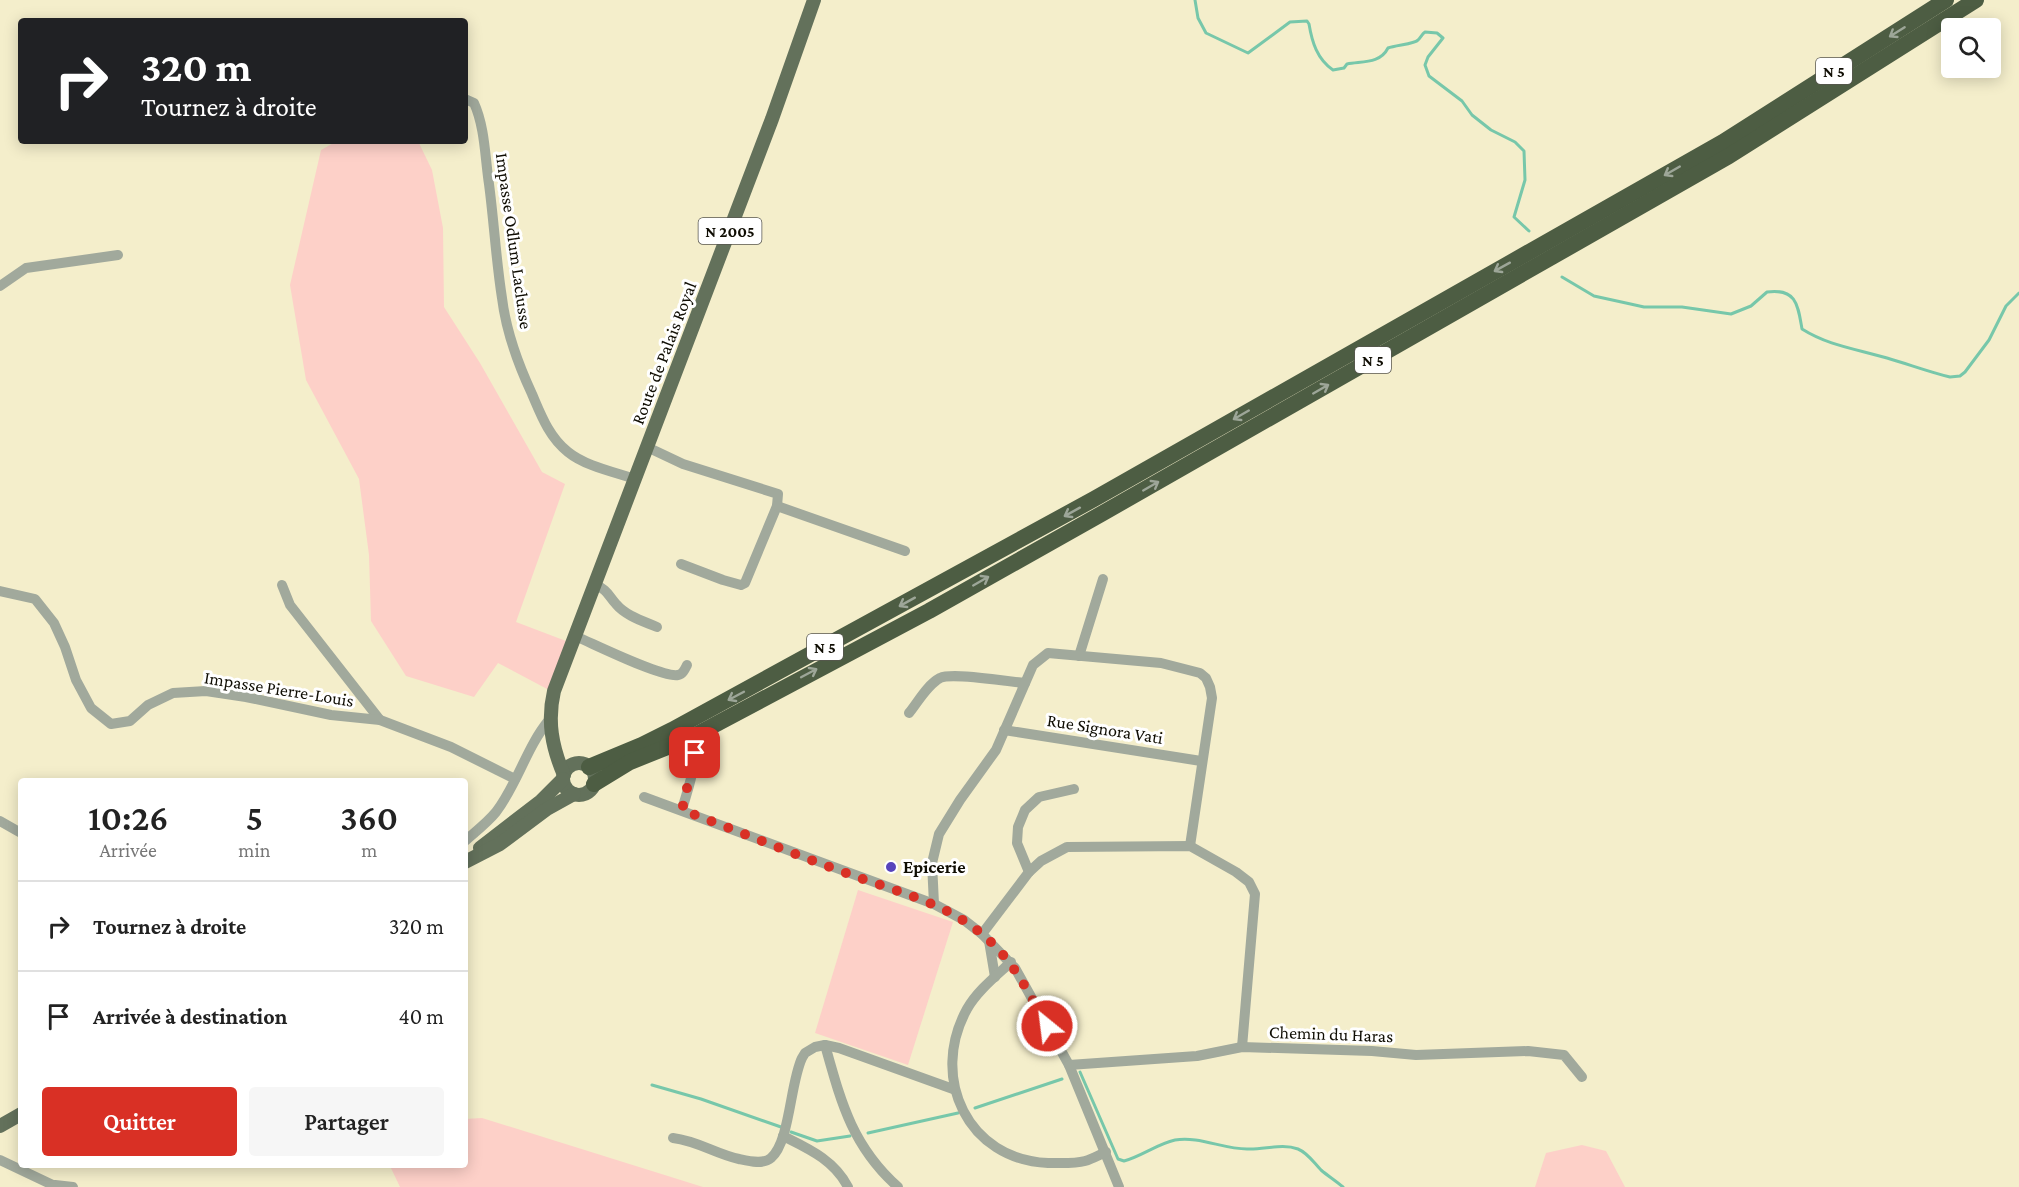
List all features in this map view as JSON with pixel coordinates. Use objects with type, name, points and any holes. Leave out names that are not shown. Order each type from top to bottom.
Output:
[{"type":"highway","name":"N 5","points":[[583,765],[646,743],[1094,499],[1723,142],[1946,0]]},
{"type":"highway","name":"N 5","points":[[594,784],[630,762],[690,738],[929,611],[1638,209],[1729,156],[1976,0]]},
{"type":"highway","points":[[646,743],[679,733],[686,734],[690,738]]},
{"type":"main road","name":"Route de Palais Royal","points":[[563,777],[549,720],[554,691],[772,119],[814,0]]},
{"type":"main road","points":[[549,720],[559,743],[594,775],[594,784]]},
{"type":"main road","name":"N 5","points":[[468,859],[492,837],[541,801],[570,766],[583,765]]},
{"type":"main road","points":[[563,777],[566,788],[574,794]]},
{"type":"main road","name":"N 5","points":[[468,860],[500,844],[547,809],[574,794],[587,793],[594,784]]},
{"type":"main road","points":[[0,1126],[18,1116]]},
{"type":"street","name":"Impasse Odlum Laclusse","points":[[468,100],[474,103],[480,121],[502,299],[510,337],[541,415],[556,441],[568,453],[581,460],[635,479]]},
{"type":"street","points":[[0,286],[26,268],[118,255]]},
{"type":"street","points":[[647,447],[683,464],[905,551]]},
{"type":"street","points":[[681,564],[723,580],[741,585],[745,583],[777,500]]},
{"type":"street","points":[[1078,656],[1102,579]]},
{"type":"street","points":[[282,585],[290,605],[380,720]]},
{"type":"street","points":[[595,585],[607,591],[615,603],[629,614],[657,627]]},
{"type":"street","name":"Impasse Pierre-Louis","points":[[0,591],[35,599],[54,623],[76,680],[91,708],[111,724],[130,721],[148,705],[173,693],[206,692],[331,715],[380,720],[452,747],[515,779]]},
{"type":"street","points":[[575,636],[666,674],[676,676],[681,674],[687,665]]},
{"type":"street","points":[[934,904],[932,863],[939,834],[996,750],[1033,665],[1048,653],[1161,663],[1200,673],[1206,678],[1212,698],[1190,846]]},
{"type":"street","points":[[909,713],[932,684],[942,677],[959,676],[1025,683]]},
{"type":"street","points":[[468,838],[496,812],[531,744],[549,720]]},
{"type":"street","name":"Rue Signora Vati","points":[[1004,730],[1201,761]]},
{"type":"street","points":[[682,810],[694,761],[694,748],[690,738]]},
{"type":"street","points":[[1029,872],[1017,843],[1018,827],[1025,810],[1039,797],[1074,789]]},
{"type":"street","points":[[644,796],[829,867],[934,904],[964,920],[986,937],[1011,962],[1069,1065],[1107,1152],[1119,1187]]},
{"type":"street","points":[[0,821],[18,831]]},
{"type":"street","points":[[995,977],[986,937],[1029,872],[1041,861],[1067,847],[1190,846],[1236,872],[1249,882],[1255,894],[1242,1047]]},
{"type":"street","points":[[1011,962],[967,1008],[960,1026],[952,1067],[953,1089],[973,1128],[1003,1152],[1020,1159],[1065,1164],[1084,1162],[1107,1152]]},
{"type":"street","points":[[674,1138],[698,1142],[730,1157],[757,1162],[770,1159],[783,1136],[799,1064],[805,1053],[815,1047],[825,1045],[856,1053],[953,1089]]},
{"type":"street","points":[[825,1045],[850,1126],[872,1161],[896,1186]]},
{"type":"street","name":"Chemin du Haras","points":[[1069,1065],[1197,1056],[1242,1047],[1416,1055],[1528,1051],[1564,1055],[1582,1077]]},
{"type":"street","points":[[783,1136],[817,1153],[835,1168],[848,1187]]},
{"type":"street","points":[[0,1160],[56,1186],[74,1187]]},
{"type":"shaded area","points":[[332,144],[419,144],[432,170],[443,228],[444,307],[480,363],[542,472],[565,484],[516,622],[566,641],[549,690],[498,663],[474,697],[406,676],[371,621],[369,555],[359,479],[306,380],[290,285],[321,150]]},
{"type":"shaded area","points":[[858,890],[953,922],[908,1065],[815,1033]]},
{"type":"shaded area","points":[[482,1118],[703,1187],[400,1187],[391,1168],[468,1168],[468,1119]]},
{"type":"shaded area","points":[[1582,1145],[1606,1151],[1625,1187],[1535,1187],[1546,1153]]},
{"type":"waterway","points":[[1195,0],[1198,18],[1206,33],[1248,53],[1290,22],[1307,21],[1319,55],[1333,70],[1344,68],[1347,64],[1380,57],[1388,48],[1416,41],[1425,32],[1437,33],[1443,38],[1428,57],[1425,65],[1429,76],[1462,101],[1472,115],[1491,130],[1515,142],[1524,151],[1525,180],[1514,217],[1529,231]]},
{"type":"waterway","points":[[1562,277],[1594,296],[1644,307],[1682,307],[1731,314],[1751,306],[1767,292],[1785,293],[1794,300],[1797,306],[1802,329],[1812,335],[1843,347],[1950,377],[1960,376],[1965,372],[1989,340],[2006,306],[2019,293]]},
{"type":"waterway","points":[[1080,1072],[1118,1159],[1124,1161],[1168,1142],[1184,1139],[1238,1148],[1292,1147],[1305,1153],[1321,1170],[1343,1187]]},
{"type":"waterway","points":[[975,1108],[1062,1079]]},
{"type":"waterway","points":[[652,1085],[701,1099],[781,1127]]},
{"type":"waterway","points":[[868,1133],[958,1113]]},
{"type":"waterway","points":[[791,1132],[817,1141],[850,1136]]},
{"type":"place","name":"Epicerie","points":[[891,867]]},
{"type":"route","points":[[695,753],[682,810],[829,867],[934,904],[964,920],[1011,962],[1047,1026]]}]
